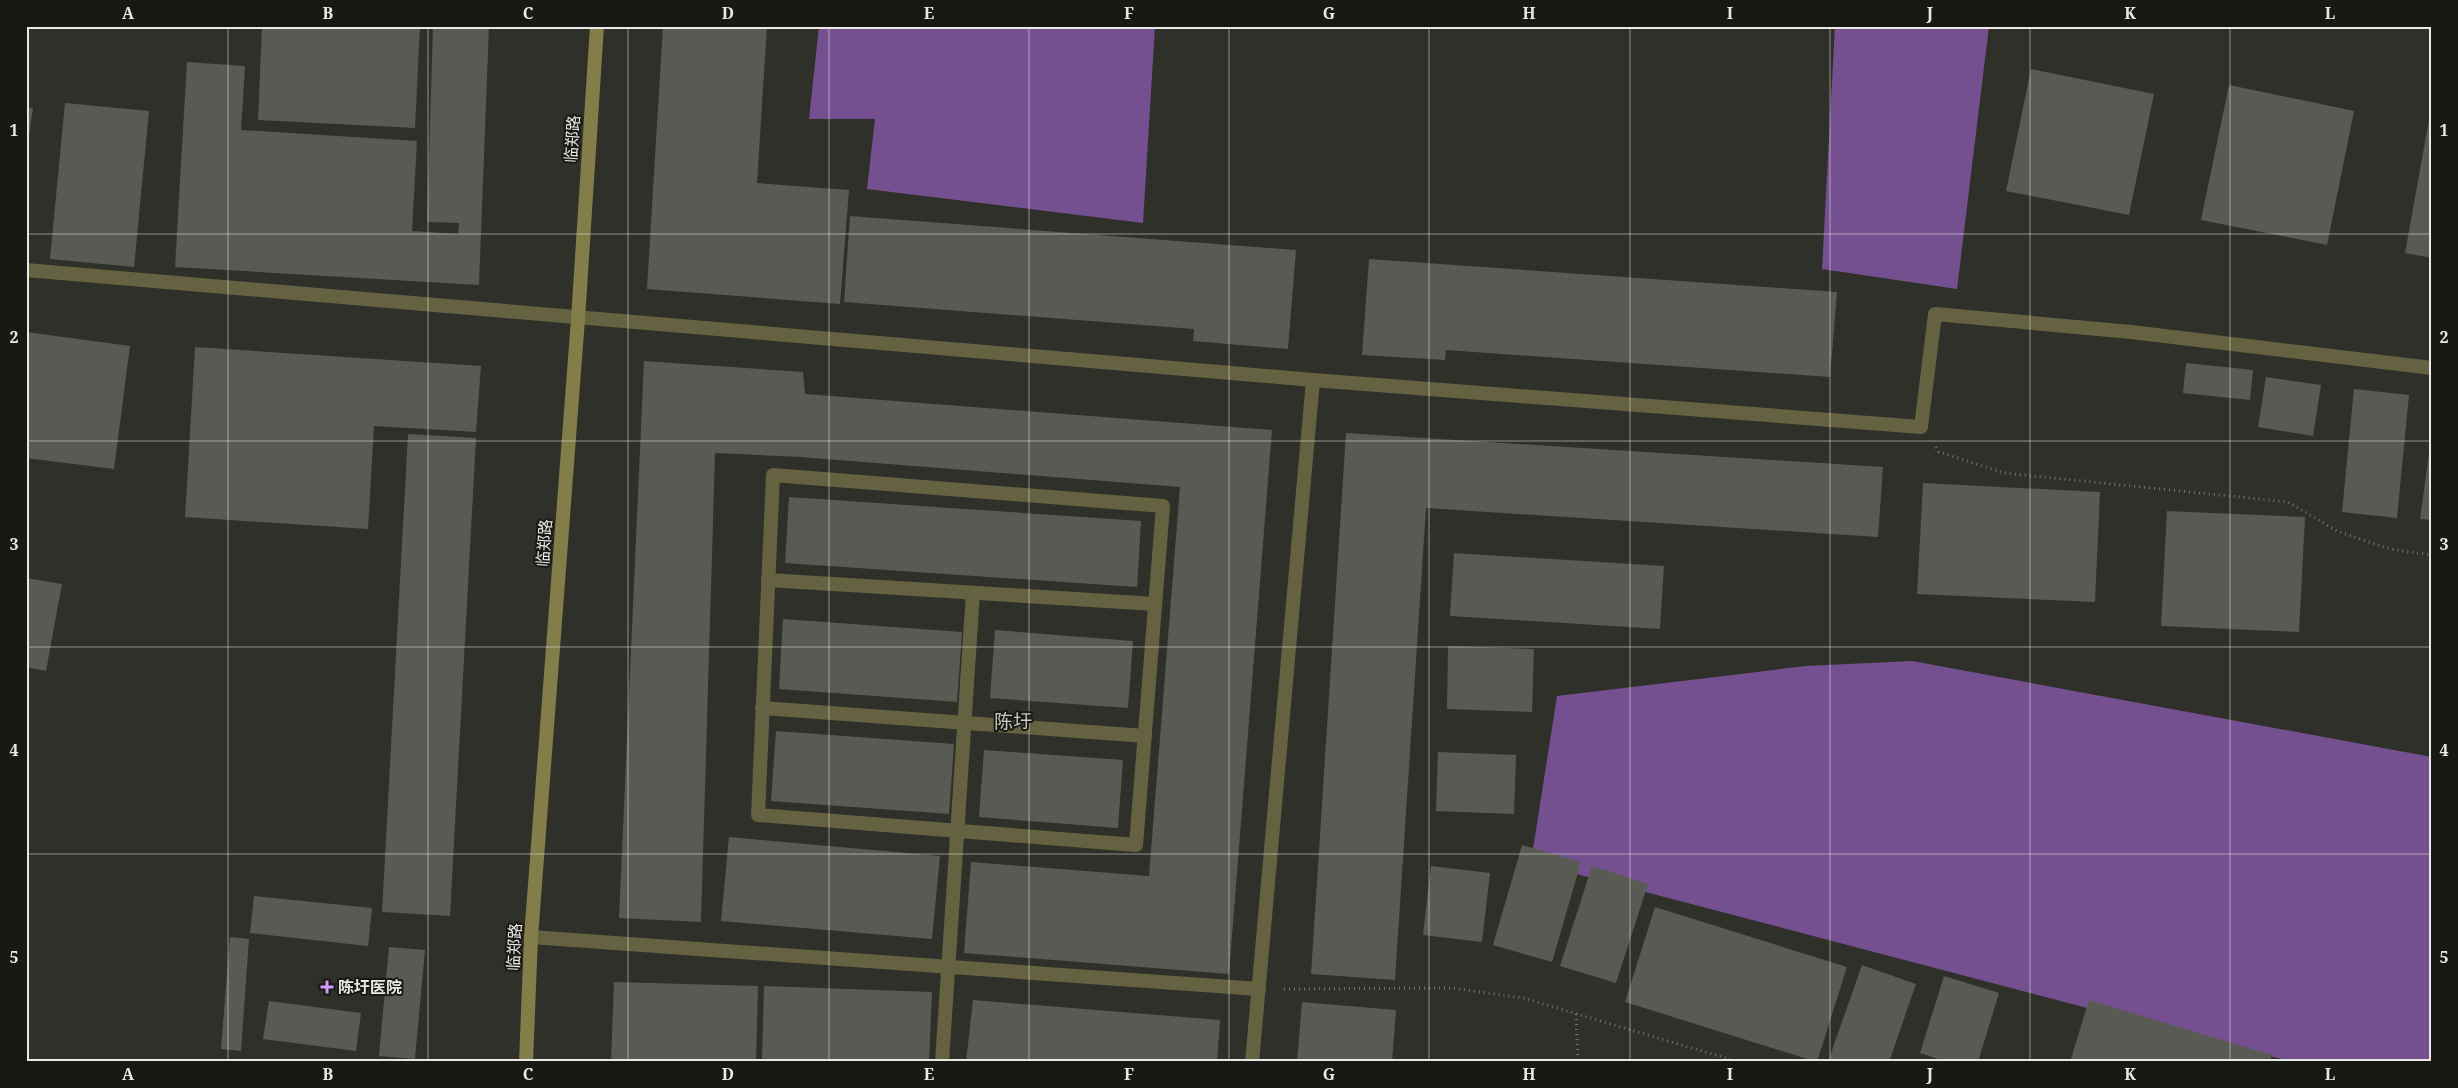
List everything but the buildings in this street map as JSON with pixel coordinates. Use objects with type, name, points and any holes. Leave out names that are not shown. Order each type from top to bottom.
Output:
[{"type":"main road","name":"临郑路","points":[[526,1062],[531,937],[578,319],[597,26]]},
{"type":"street","points":[[26,270],[578,319],[1313,380],[1921,426],[1935,314],[2131,332],[2432,368]]},
{"type":"street","points":[[1252,1062],[1313,380]]},
{"type":"street","points":[[773,475],[1163,506],[1136,844],[758,815],[768,580],[773,475]]},
{"type":"street","points":[[768,580],[1155,604]]},
{"type":"street","points":[[942,1062],[973,593]]},
{"type":"street","points":[[762,708],[1144,736]]},
{"type":"street","points":[[531,937],[1259,989]]},
{"type":"path","points":[[1921,426],[1939,452],[2004,473],[2288,502],[2336,531],[2390,549],[2432,555]]},
{"type":"path","points":[[1259,989],[1452,988],[1522,998],[1739,1062]]},
{"type":"path","points":[[1576,1014],[1578,1062]]},
{"type":"shaded area","points":[[819,26],[1155,26],[1143,223],[867,189],[875,119],[809,119]]},
{"type":"shaded area","points":[[1835,26],[1989,26],[1957,289],[1822,269]]},
{"type":"shaded area","points":[[1912,661],[2432,757],[2432,1062],[2293,1062],[1531,862],[1557,696],[1806,666]]},
{"type":"place","name":"陈圩医院","points":[[327,987]]},
{"type":"district","name":"陈圩","points":[[1013,721]]}]
